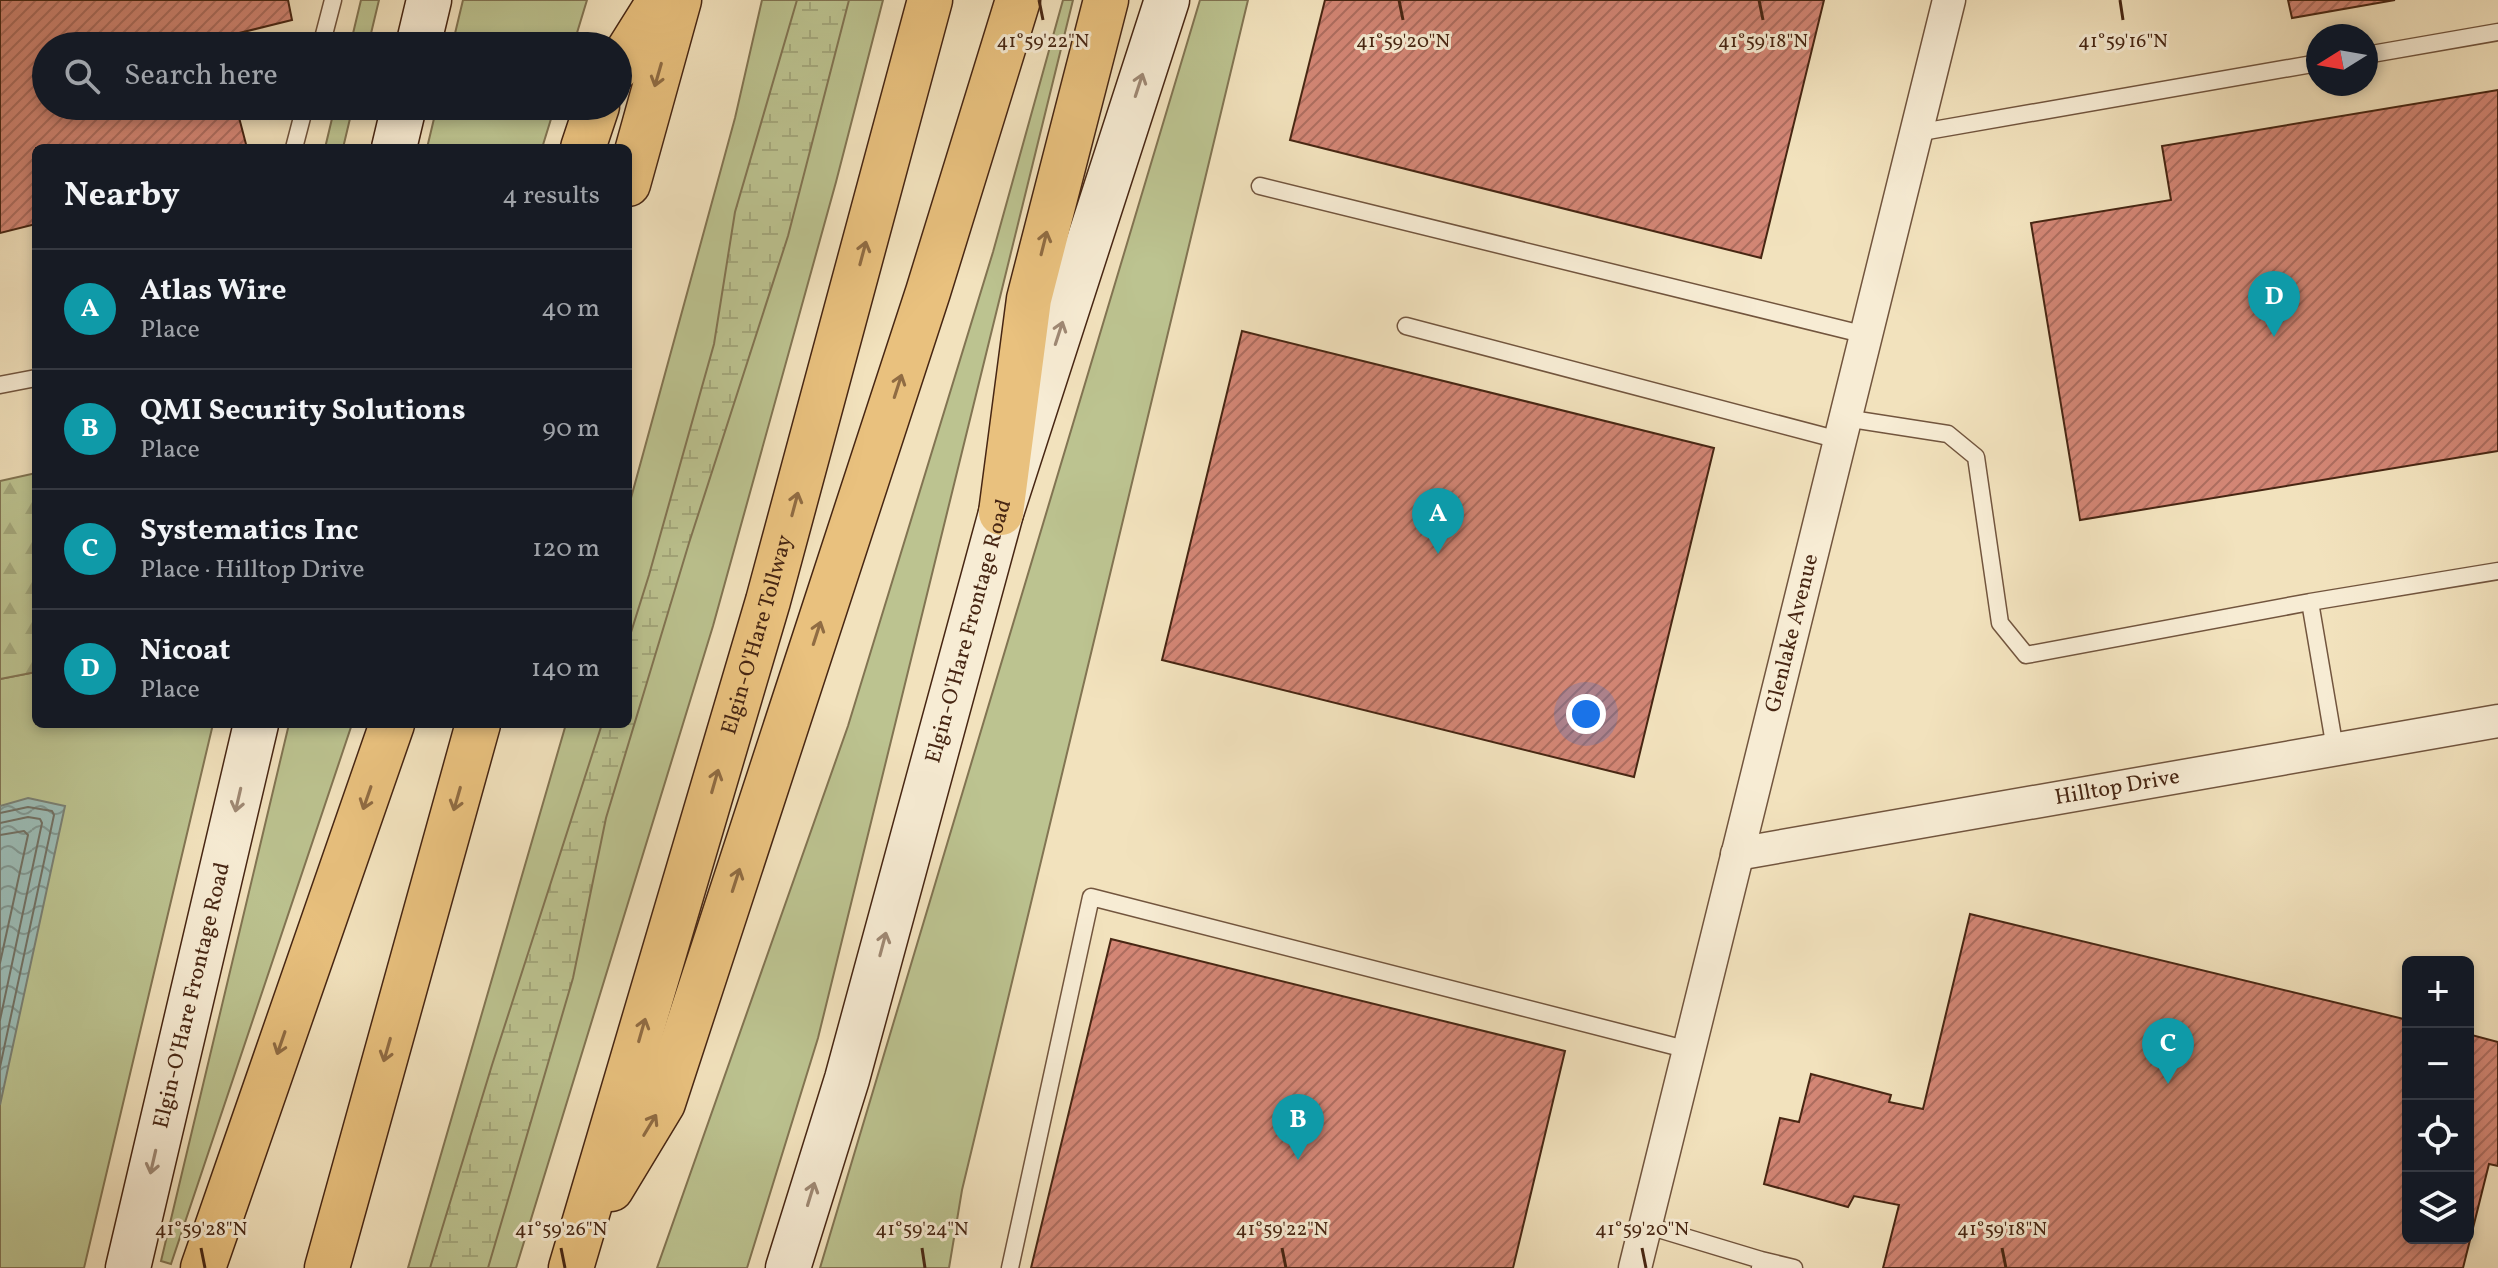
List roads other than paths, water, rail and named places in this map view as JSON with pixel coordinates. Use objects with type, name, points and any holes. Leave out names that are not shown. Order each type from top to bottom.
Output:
[{"type":"highway","points":[[632,45],[660,0]]},
{"type":"highway","points":[[632,170],[679,0]]},
{"type":"highway","name":"Elgin-O'Hare Tollway","points":[[576,1254],[768,601],[930,0]]},
{"type":"highway","points":[[576,1254],[663,1103],[923,307],[1018,0]]},
{"type":"highway","points":[[1001,513],[1029,299],[1106,0]]},
{"type":"highway","points":[[584,144],[592,120]]},
{"type":"highway","points":[[203,1268],[391,728]]},
{"type":"highway","points":[[327,1268],[477,728]]},
{"type":"main road","points":[[421,32],[429,0]]},
{"type":"main road","name":"Elgin-O'Hare Frontage Road","points":[[788,1268],[847,1079],[1001,513],[1167,0]]},
{"type":"main road","points":[[395,144],[401,120]]},
{"type":"main road","name":"Elgin-O'Hare Frontage Road","points":[[128,1268],[255,728]]},
{"type":"street","name":"Glenlake Avenue","points":[[1635,1268],[1949,0]]},
{"type":"street","name":"Hilltop Drive","points":[[1737,854],[2498,721]]},
{"type":"lane","points":[[325,32],[333,0]]},
{"type":"lane","points":[[2378,53],[2498,32]]},
{"type":"lane","points":[[1916,133],[2306,65]]},
{"type":"lane","points":[[295,144],[301,120]]},
{"type":"lane","points":[[1260,186],[1866,335]]},
{"type":"lane","points":[[1406,326],[1842,429],[1948,434],[1976,457],[2000,623],[2026,655],[2310,602],[2498,571]]},
{"type":"lane","points":[[0,385],[32,379]]},
{"type":"lane","points":[[2310,602],[2335,749]]},
{"type":"lane","points":[[1010,1268],[1091,897],[1689,1050]]},
{"type":"lane","points":[[1645,1225],[1760,1264],[1794,1268]]},
{"type":"water","points":[[28,798],[65,806],[0,1105],[0,806]]},
{"type":"place","name":"Nicoat","points":[[2274,337]]},
{"type":"place","name":"Atlas Wire","points":[[1438,554]]},
{"type":"place","name":"Systematics Inc","points":[[2168,1084]]},
{"type":"place","name":"QMI Security Solutions","points":[[1298,1160]]}]
